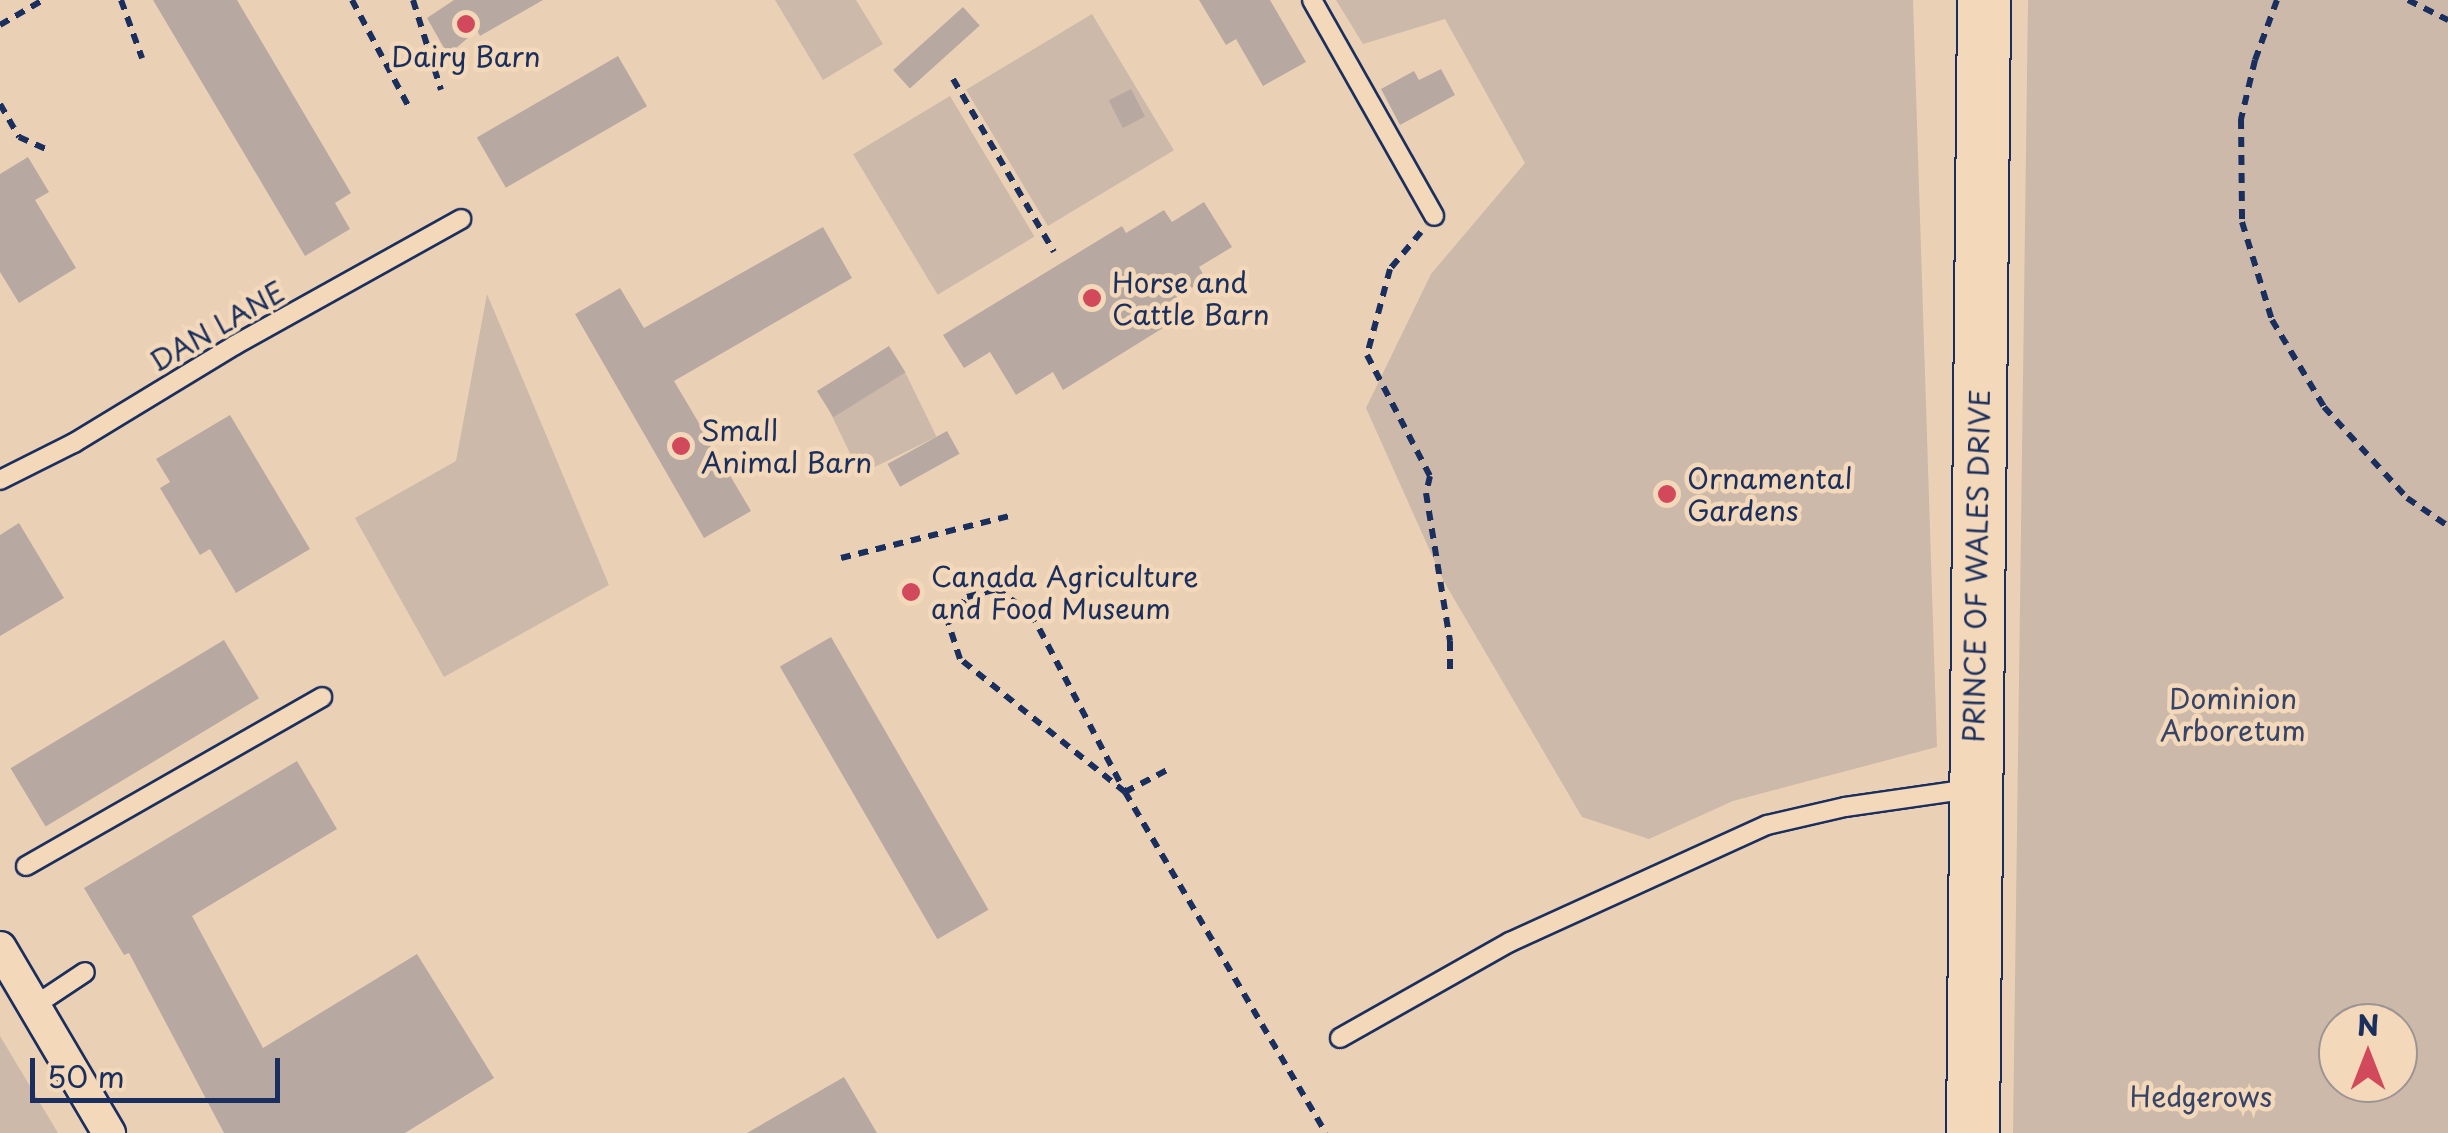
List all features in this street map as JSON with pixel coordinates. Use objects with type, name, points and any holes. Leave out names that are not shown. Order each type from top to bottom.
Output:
[{"type":"main road","name":"PRINCE OF WALES DRIVE","points":[[1972,1133],[1984,0]]},
{"type":"street","points":[[0,948],[109,1133]]},
{"type":"lane","points":[[1312,0],[1434,216]]},
{"type":"lane","name":"DAN LANE","points":[[0,480],[74,443],[236,344],[461,219]]},
{"type":"lane","points":[[26,866],[322,697]]},
{"type":"lane","points":[[1340,1038],[1510,942],[1767,825],[1845,807],[1974,788]]},
{"type":"lane","points":[[34,1006],[85,972]]},
{"type":"path","points":[[0,25],[43,0]]},
{"type":"path","points":[[120,0],[142,58]]},
{"type":"path","points":[[352,0],[409,107]]},
{"type":"path","points":[[412,0],[441,90]]},
{"type":"path","points":[[2277,0],[2255,60],[2241,119],[2242,222],[2272,320],[2324,407],[2407,498],[2448,526]]},
{"type":"path","points":[[2408,0],[2448,20]]},
{"type":"path","points":[[953,79],[1054,252]]},
{"type":"path","points":[[0,104],[19,136],[46,149]]},
{"type":"path","points":[[1434,216],[1390,270],[1367,354],[1430,476],[1426,492],[1450,641],[1450,677]]},
{"type":"path","points":[[842,558],[1009,516]]},
{"type":"path","points":[[1124,792],[960,659],[948,623],[967,597],[996,589],[1031,613],[1124,792],[1326,1133]]},
{"type":"path","points":[[1124,792],[1169,769]]},
{"type":"green space","points":[[775,0],[856,0],[883,44],[823,80]]},
{"type":"green space","name":"Ornamental Gardens","points":[[1336,0],[1913,0],[1937,747],[1733,801],[1649,839],[1582,817],[1443,580],[1366,408],[1431,274],[1525,163],[1445,19],[1363,44]]},
{"type":"green space","name":"Dominion Arboretum","points":[[2028,0],[2448,0],[2448,1133],[2013,1133]]},
{"type":"green space","points":[[1092,14],[1174,150],[1048,226],[966,90]]},
{"type":"green space","points":[[950,96],[1034,237],[938,295],[853,154]]},
{"type":"green space","points":[[487,294],[609,585],[444,677],[355,518],[456,461]]},
{"type":"green space","points":[[905,372],[937,437],[860,474],[829,409]]},
{"type":"green space","points":[[0,1036],[58,1133],[0,1133]]},
{"type":"building","points":[[153,0],[237,0],[351,193],[335,203],[350,229],[305,256]]},
{"type":"building","name":"Dairy Barn","points":[[454,0],[543,0],[480,36],[477,30],[448,55],[427,18]]},
{"type":"building","points":[[1199,0],[1270,0],[1306,62],[1263,86],[1236,39],[1226,45]]},
{"type":"building","points":[[963,7],[980,26],[910,88],[893,70]]},
{"type":"building","points":[[618,56],[647,106],[506,188],[477,138]]},
{"type":"building","points":[[1441,69],[1455,95],[1400,125],[1381,89],[1414,71],[1419,80]]},
{"type":"building","points":[[1131,89],[1145,117],[1123,128],[1109,100]]},
{"type":"building","points":[[28,157],[49,192],[35,200],[76,268],[19,303],[0,272],[0,174]]},
{"type":"building","name":"Horse and Cattle Barn","points":[[1204,202],[1232,247],[1199,267],[1206,279],[1169,302],[1179,318],[1063,390],[1053,372],[1016,395],[990,352],[964,368],[943,335],[1122,226],[1126,233],[1164,210],[1172,222]]},
{"type":"building","name":"Small Animal Barn","points":[[823,227],[852,278],[674,381],[751,511],[704,538],[575,314],[620,288],[644,328]]},
{"type":"building","points":[[889,346],[905,372],[833,417],[817,391]]},
{"type":"building","points":[[230,415],[310,549],[236,593],[210,549],[200,555],[160,488],[170,482],[156,459]]},
{"type":"building","points":[[947,431],[960,454],[900,487],[888,464]]},
{"type":"building","points":[[19,523],[64,598],[0,636],[0,535]]},
{"type":"building","points":[[831,637],[988,910],[937,939],[780,666]]},
{"type":"building","points":[[224,640],[259,698],[46,827],[11,768]]},
{"type":"building","points":[[297,761],[337,829],[192,916],[263,1048],[417,954],[494,1078],[405,1133],[224,1133],[129,953],[124,955],[84,888]]},
{"type":"building","points":[[844,1077],[877,1133],[747,1133]]},
{"type":"place","name":"Dairy Barn","points":[[466,24]]},
{"type":"place","name":"Horse and Cattle Barn","points":[[1092,298]]},
{"type":"place","name":"Small Animal Barn","points":[[681,446]]},
{"type":"place","name":"Ornamental Gardens","points":[[1667,494]]},
{"type":"place","name":"Canada Agriculture and Food Museum","points":[[911,592]]},
{"type":"park label","name":"Hedgerows","points":[[2201,1096]]}]
